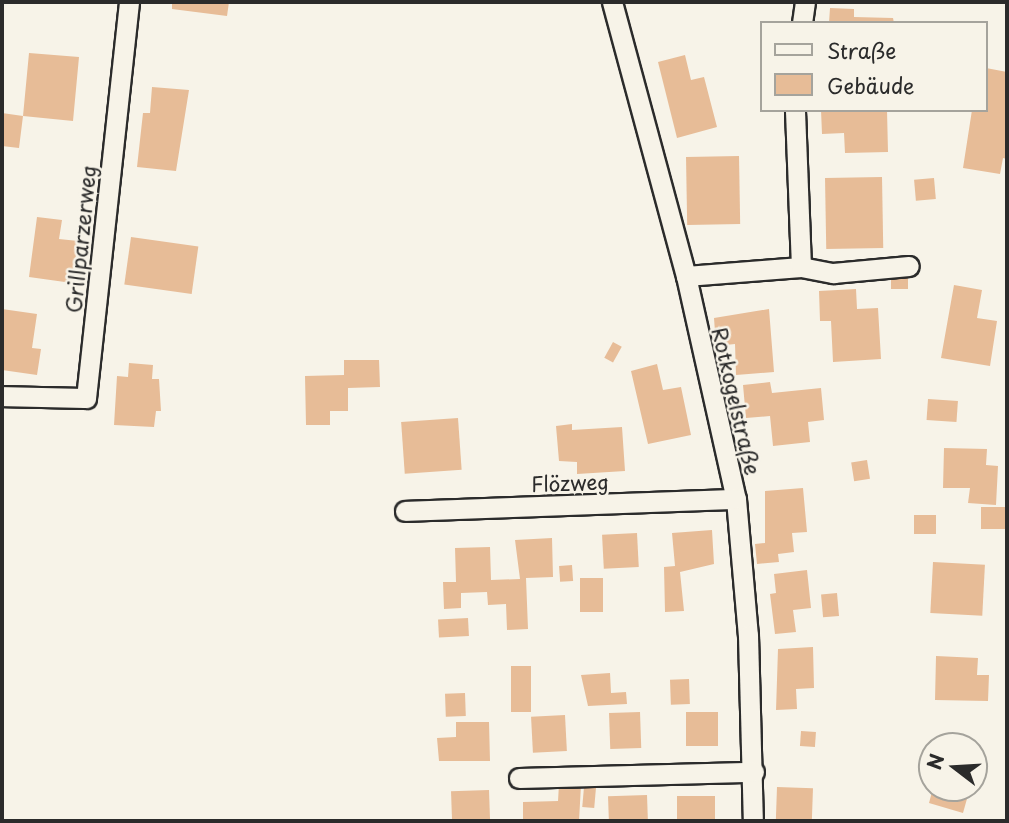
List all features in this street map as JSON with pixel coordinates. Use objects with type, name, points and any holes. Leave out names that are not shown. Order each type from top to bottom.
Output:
[{"type":"street","name":"Grillparzerweg","points":[[2,396],[86,398],[129,2]]},
{"type":"street","name":"Rotkogelstraße","points":[[612,2],[686,276],[736,499],[754,772],[753,821]]},
{"type":"street","points":[[802,21],[805,2]]},
{"type":"street","points":[[795,112],[801,267]]},
{"type":"street","points":[[686,276],[801,267],[833,273],[909,266]]},
{"type":"street","name":"Flözweg","points":[[405,511],[736,499]]},
{"type":"street","points":[[519,778],[754,772]]},
{"type":"building","points":[[172,2],[229,2],[227,16],[172,9]]},
{"type":"building","points":[[830,8],[854,9],[854,17],[893,18],[894,21],[829,21]]},
{"type":"building","points":[[29,53],[79,57],[73,121],[23,116]]},
{"type":"building","points":[[685,55],[691,80],[704,77],[717,127],[677,138],[658,62]]},
{"type":"building","points":[[988,68],[1007,72],[1007,159],[1003,158],[1000,174],[963,168],[972,112],[988,112]]},
{"type":"building","points":[[152,87],[189,90],[176,171],[137,167],[143,113],[150,113]]},
{"type":"building","points":[[821,112],[887,112],[888,152],[845,153],[844,133],[822,134]]},
{"type":"building","points":[[2,113],[23,116],[19,148],[2,146]]},
{"type":"building","points":[[739,156],[740,224],[687,225],[686,157]]},
{"type":"building","points":[[882,177],[883,248],[826,249],[825,178]]},
{"type":"building","points":[[934,178],[936,199],[916,201],[914,180]]},
{"type":"building","points":[[37,217],[62,220],[59,239],[78,241],[72,283],[29,277]]},
{"type":"building","points":[[131,237],[198,246],[192,294],[124,285]]},
{"type":"building","points":[[891,277],[908,277],[908,289],[891,289]]},
{"type":"building","points":[[954,285],[982,290],[977,318],[997,321],[990,366],[941,358]]},
{"type":"building","points":[[856,289],[857,309],[878,308],[881,359],[833,362],[831,321],[820,321],[819,291]]},
{"type":"building","points":[[2,309],[37,314],[32,348],[41,349],[37,375],[2,370]]},
{"type":"building","points":[[769,309],[774,372],[736,375],[735,344],[716,346],[714,318]]},
{"type":"building","points":[[613,342],[622,347],[613,363],[604,358]]},
{"type":"building","points":[[344,360],[379,360],[380,387],[348,388],[348,411],[330,411],[330,425],[306,425],[305,376],[344,375]]},
{"type":"building","points":[[129,363],[153,365],[152,379],[159,379],[161,411],[156,411],[154,427],[114,425],[117,376],[128,377]]},
{"type":"building","points":[[657,364],[663,390],[681,387],[691,435],[648,444],[631,371]]},
{"type":"building","points":[[770,382],[772,393],[821,388],[824,420],[808,422],[810,442],[773,446],[770,416],[746,418],[743,385]]},
{"type":"building","points":[[928,399],[958,401],[956,422],[927,420]]},
{"type":"building","points":[[458,418],[462,470],[405,474],[401,422]]},
{"type":"building","points":[[572,424],[572,430],[622,427],[625,471],[577,474],[577,462],[559,461],[556,426]]},
{"type":"building","points":[[944,448],[987,449],[986,465],[998,466],[996,505],[968,503],[970,488],[943,488]]},
{"type":"building","points":[[867,460],[870,479],[854,481],[851,463]]},
{"type":"building","points":[[803,488],[807,532],[792,533],[794,552],[778,554],[779,562],[757,564],[755,544],[765,543],[765,491]]},
{"type":"building","points":[[981,507],[1007,507],[1007,529],[981,529]]},
{"type":"building","points":[[914,515],[936,515],[936,534],[914,534]]},
{"type":"building","points":[[712,530],[714,564],[680,572],[684,611],[665,612],[664,567],[675,566],[672,533]]},
{"type":"building","points":[[637,533],[639,567],[604,569],[602,535]]},
{"type":"building","points":[[552,538],[553,577],[526,578],[528,629],[507,630],[506,604],[488,605],[487,592],[461,593],[461,608],[444,609],[443,582],[456,582],[455,548],[490,547],[491,580],[520,579],[515,540]]},
{"type":"building","points":[[933,562],[985,565],[982,616],[930,613]]},
{"type":"building","points":[[572,565],[573,581],[560,582],[559,566]]},
{"type":"building","points":[[807,570],[811,608],[793,610],[796,632],[775,634],[770,594],[776,593],[774,574]]},
{"type":"building","points":[[580,578],[603,578],[603,612],[580,612]]},
{"type":"building","points":[[837,593],[839,616],[823,617],[821,594]]},
{"type":"building","points":[[468,618],[469,636],[439,638],[438,620]]},
{"type":"building","points":[[813,647],[814,688],[796,689],[797,709],[776,710],[778,649]]},
{"type":"building","points":[[936,656],[978,658],[977,675],[989,675],[988,701],[935,700]]},
{"type":"building","points":[[511,666],[531,666],[531,712],[511,712]]},
{"type":"building","points":[[610,673],[611,693],[626,692],[627,704],[588,706],[581,675]]},
{"type":"building","points":[[689,679],[690,704],[671,705],[670,680]]},
{"type":"building","points":[[465,693],[466,716],[446,717],[445,694]]},
{"type":"building","points":[[640,712],[641,748],[610,749],[609,713]]},
{"type":"building","points":[[686,712],[718,712],[718,746],[686,746]]},
{"type":"building","points":[[565,715],[567,751],[533,753],[531,717]]},
{"type":"building","points":[[456,722],[489,722],[490,761],[439,761],[437,738],[456,737]]},
{"type":"building","points":[[801,731],[816,732],[815,747],[800,746]]},
{"type":"building","points":[[559,784],[581,785],[579,821],[523,821],[523,802],[558,801]]},
{"type":"building","points":[[584,787],[596,788],[594,808],[582,807]]},
{"type":"building","points":[[777,787],[813,788],[812,821],[776,821]]},
{"type":"building","points":[[489,790],[490,821],[452,821],[451,791]]},
{"type":"building","points":[[647,795],[648,821],[609,821],[608,796]]},
{"type":"building","points":[[677,796],[715,796],[715,821],[677,821]]},
{"type":"building","points":[[929,802],[966,802],[963,813]]}]
